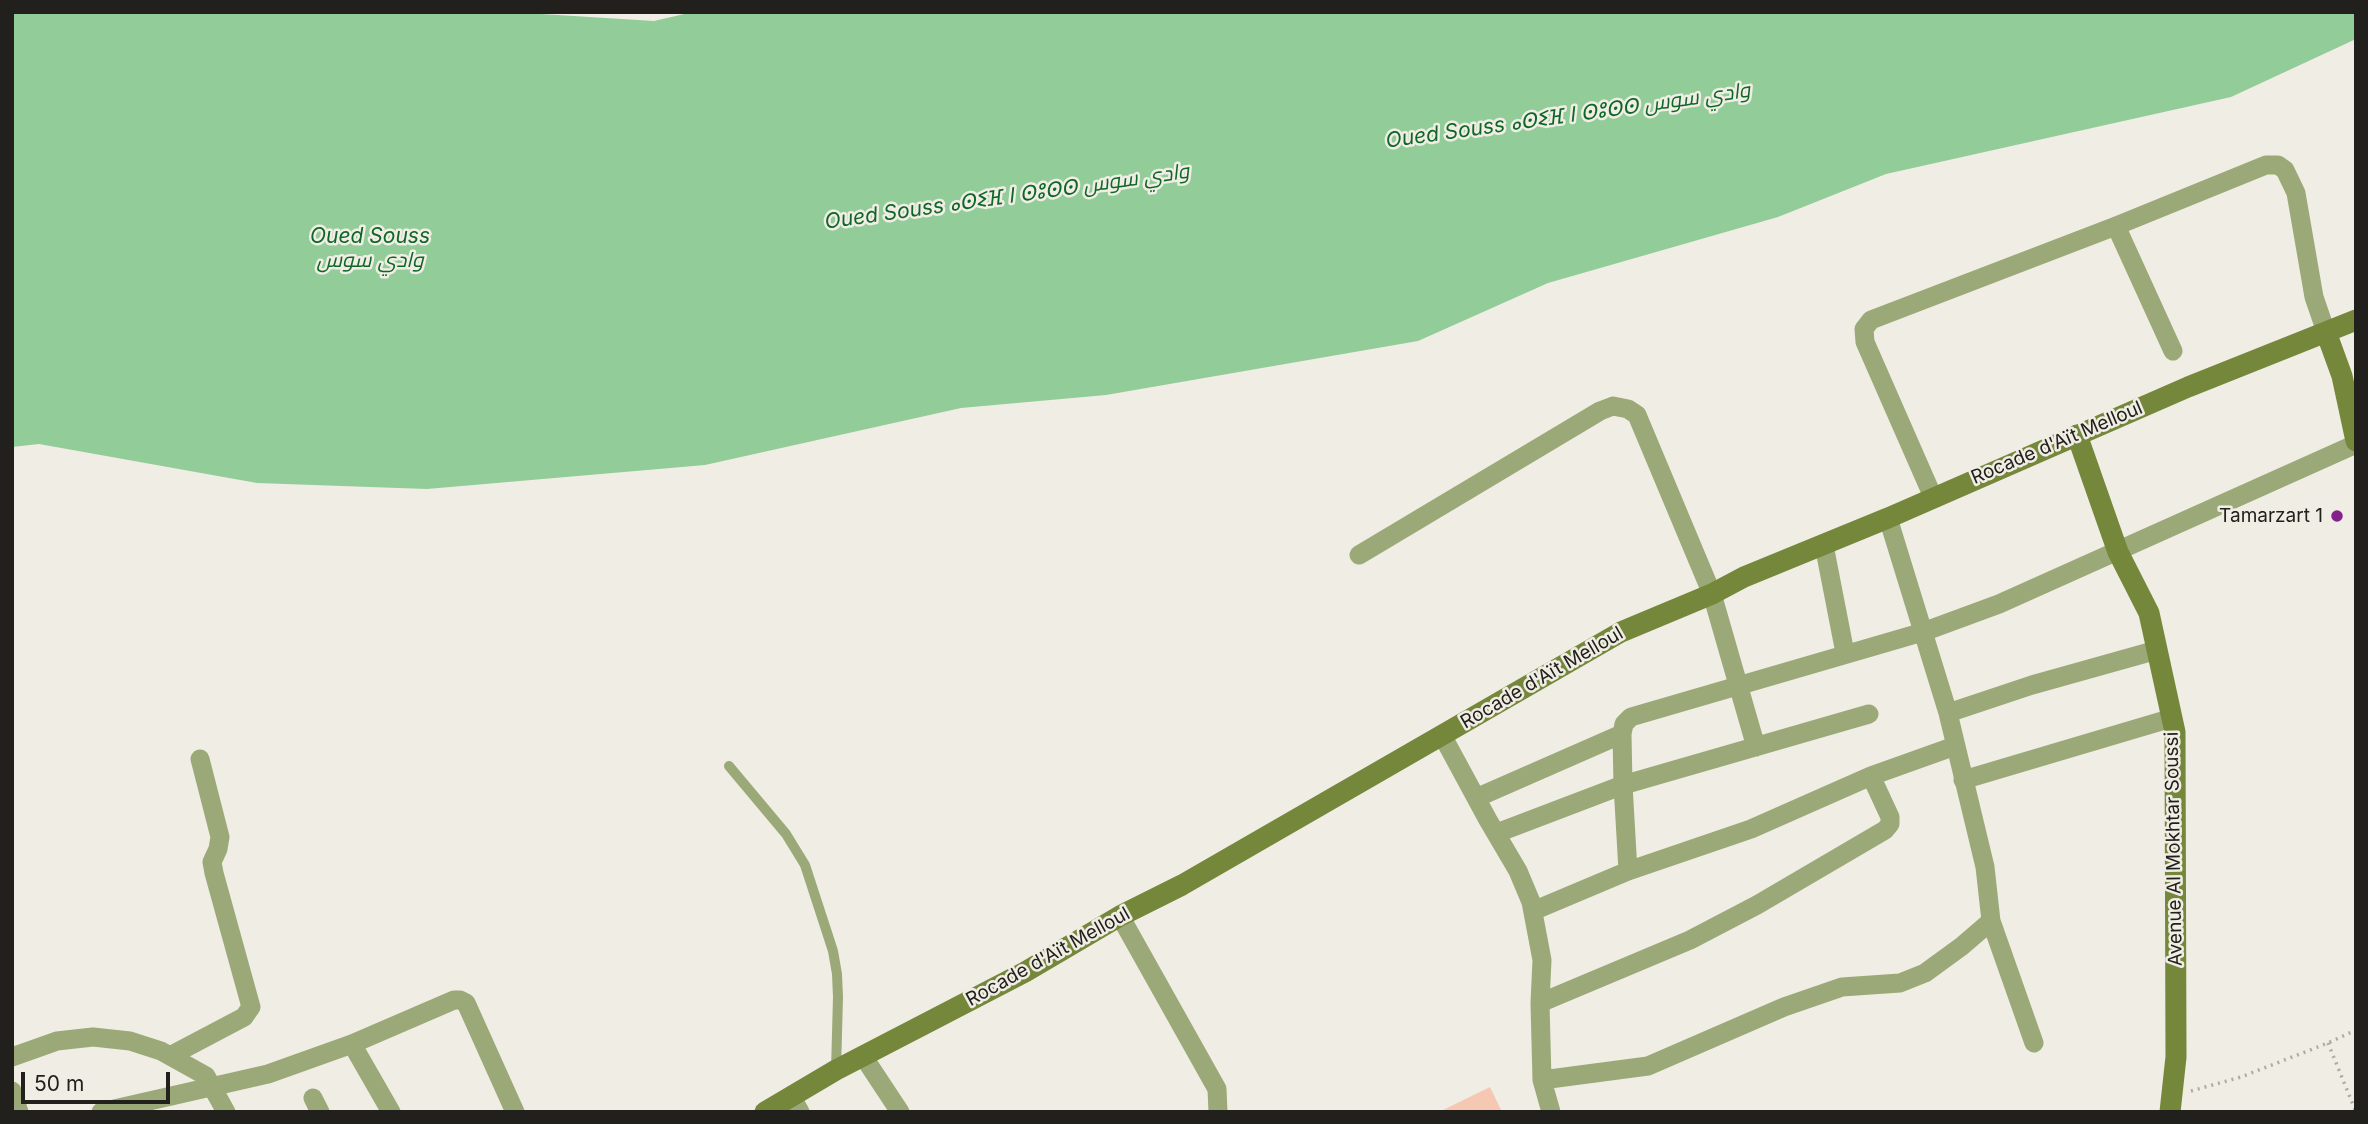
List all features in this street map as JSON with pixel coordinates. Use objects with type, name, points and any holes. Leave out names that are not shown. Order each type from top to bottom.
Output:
[{"type":"street","points":[[1628,871],[1622,734],[1624,723],[1631,717],[1923,632],[1999,604],[2356,442],[2342,376],[2314,297],[2296,193],[2290,177],[2278,165],[2266,165],[1871,320],[1864,329],[1865,342],[1933,497]]},
{"type":"street","points":[[2116,226],[2173,351]]},
{"type":"street","name":"Rocade d'Aït Melloul","points":[[765,1112],[796,1104],[835,1070],[1025,972],[1119,916],[1182,885],[1621,632],[2188,387],[2356,320]]},
{"type":"street","points":[[1359,555],[1600,411],[1613,406],[1628,408],[1637,415],[1712,594],[1756,747]]},
{"type":"street","name":"Avenue Al Mokhtar Soussi","points":[[2077,435],[2118,552],[2150,612],[2172,718],[2175,745],[2176,1057],[2171,1104]]},
{"type":"street","points":[[1888,518],[1948,713],[1984,867],[1991,921],[2034,1043]]},
{"type":"street","points":[[1824,545],[1845,653]]},
{"type":"street","points":[[1948,713],[2032,685],[2157,650]]},
{"type":"street","points":[[1497,833],[1623,785],[1869,714]]},
{"type":"street","points":[[1963,780],[2172,718]]},
{"type":"street","points":[[1476,798],[1622,734]]},
{"type":"street","points":[[1442,735],[1518,871],[1533,911],[1542,960],[1542,1080],[1551,1112]]},
{"type":"street","points":[[1533,911],[1628,871],[1751,829],[1871,776],[1955,746]]},
{"type":"street","points":[[170,1056],[244,1017],[251,1007],[214,873],[212,862],[220,837],[201,759]]},
{"type":"street","points":[[1540,1003],[1690,940],[1757,905],[1885,830],[1890,824],[1890,817],[1871,776]]},
{"type":"street","points":[[1119,916],[1217,1089],[1218,1112]]},
{"type":"street","points":[[1542,1080],[1648,1066],[1784,1007],[1842,987],[1900,984],[1925,973],[1991,921]]},
{"type":"street","points":[[112,1110],[268,1074],[352,1044],[454,1000],[460,1000],[466,1003],[515,1112]]},
{"type":"street","points":[[12,1057],[57,1041],[93,1037],[130,1041],[170,1056],[206,1076],[226,1112]]},
{"type":"street","points":[[352,1044],[391,1112]]},
{"type":"street","points":[[863,1056],[900,1112]]},
{"type":"street","points":[[12,1091],[19,1112]]},
{"type":"lane","points":[[729,766],[786,834],[805,864],[833,951],[837,974],[835,1070]]},
{"type":"path","points":[[2171,1104],[2328,1044],[2356,1030]]},
{"type":"path","points":[[2328,1044],[2356,1112]]},
{"type":"shaded area","points":[[1490,1087],[1502,1112],[1439,1112]]},
{"type":"water","name":"Oued Souss وادي سوس","points":[[12,12],[509,12],[654,21],[693,12],[2356,12],[2356,39],[2231,97],[1886,174],[1778,217],[1548,283],[1418,341],[1106,395],[961,408],[705,465],[427,489],[257,483],[39,444],[12,447]]},
{"type":"place","name":"Tamarzart 1","points":[[2337,516]]},
{"type":"water label","name":"Oued Souss ⴰⵙⵉⴼ ⵏ ⵙⵓⵙⵙ وادي سوس","points":[[1568,116]]},
{"type":"water label","name":"Oued Souss ⴰⵙⵉⴼ ⵏ ⵙⵓⵙⵙ وادي سوس","points":[[1007,197]]}]
